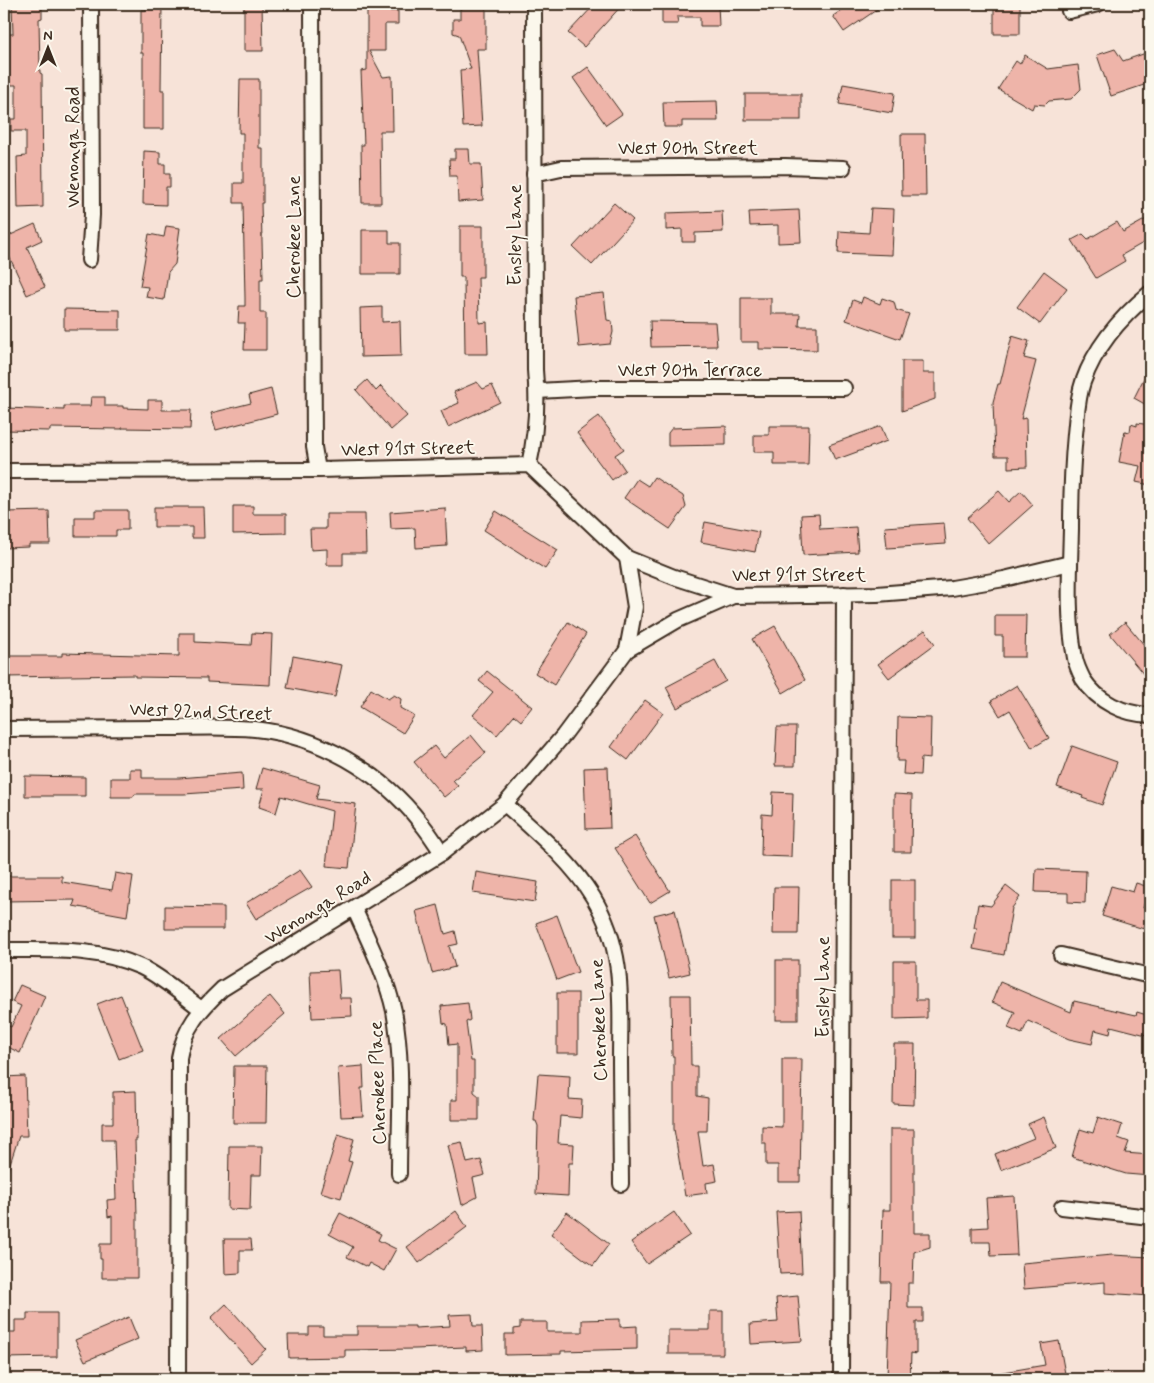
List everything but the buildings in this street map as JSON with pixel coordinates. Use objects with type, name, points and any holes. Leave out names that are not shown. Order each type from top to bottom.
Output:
[{"type":"street","name":"Wenonga Road","points":[[89,260],[92,215],[91,4]]},
{"type":"street","name":"Cherokee Lane","points":[[312,4],[314,447],[318,470]]},
{"type":"street","name":"Ensley Lane","points":[[529,465],[535,439],[537,391],[534,370],[534,4]]},
{"type":"street","points":[[1069,11],[1098,4]]},
{"type":"street","name":"West 90th Street","points":[[534,174],[561,168],[785,166],[843,168]]},
{"type":"street","points":[[1150,292],[1125,315],[1102,344],[1092,361],[1078,398],[1072,476],[1070,563],[1071,633],[1075,660],[1083,678],[1092,690],[1107,704],[1123,711],[1150,715]]},
{"type":"street","name":"West 90th Terrace","points":[[537,391],[594,388],[844,388]]},
{"type":"street","name":"West 91st Street","points":[[4,471],[318,470],[529,465],[627,558],[674,578],[732,596],[908,593],[1004,579],[1070,563]]},
{"type":"street","points":[[627,558],[635,607],[627,650]]},
{"type":"street","name":"Ensley Lane","points":[[841,1379],[844,594]]},
{"type":"street","name":"Wenonga Road","points":[[178,1379],[179,1058],[182,1041],[201,1009],[222,989],[442,853],[505,804],[563,736],[627,650],[678,620],[732,596]]},
{"type":"street","name":"West 92nd Street","points":[[4,729],[212,728],[255,729],[286,735],[321,746],[355,763],[386,787],[421,823],[442,853]]},
{"type":"street","name":"Cherokee Lane","points":[[505,804],[555,850],[577,875],[605,918],[614,942],[618,960],[620,997],[621,1184]]},
{"type":"street","name":"Cherokee Place","points":[[354,908],[382,971],[393,1010],[398,1044],[399,1174]]},
{"type":"street","points":[[4,950],[89,951],[114,957],[141,967],[201,1009]]},
{"type":"street","points":[[1061,954],[1150,976]]},
{"type":"street","points":[[1062,1207],[1150,1217]]}]
